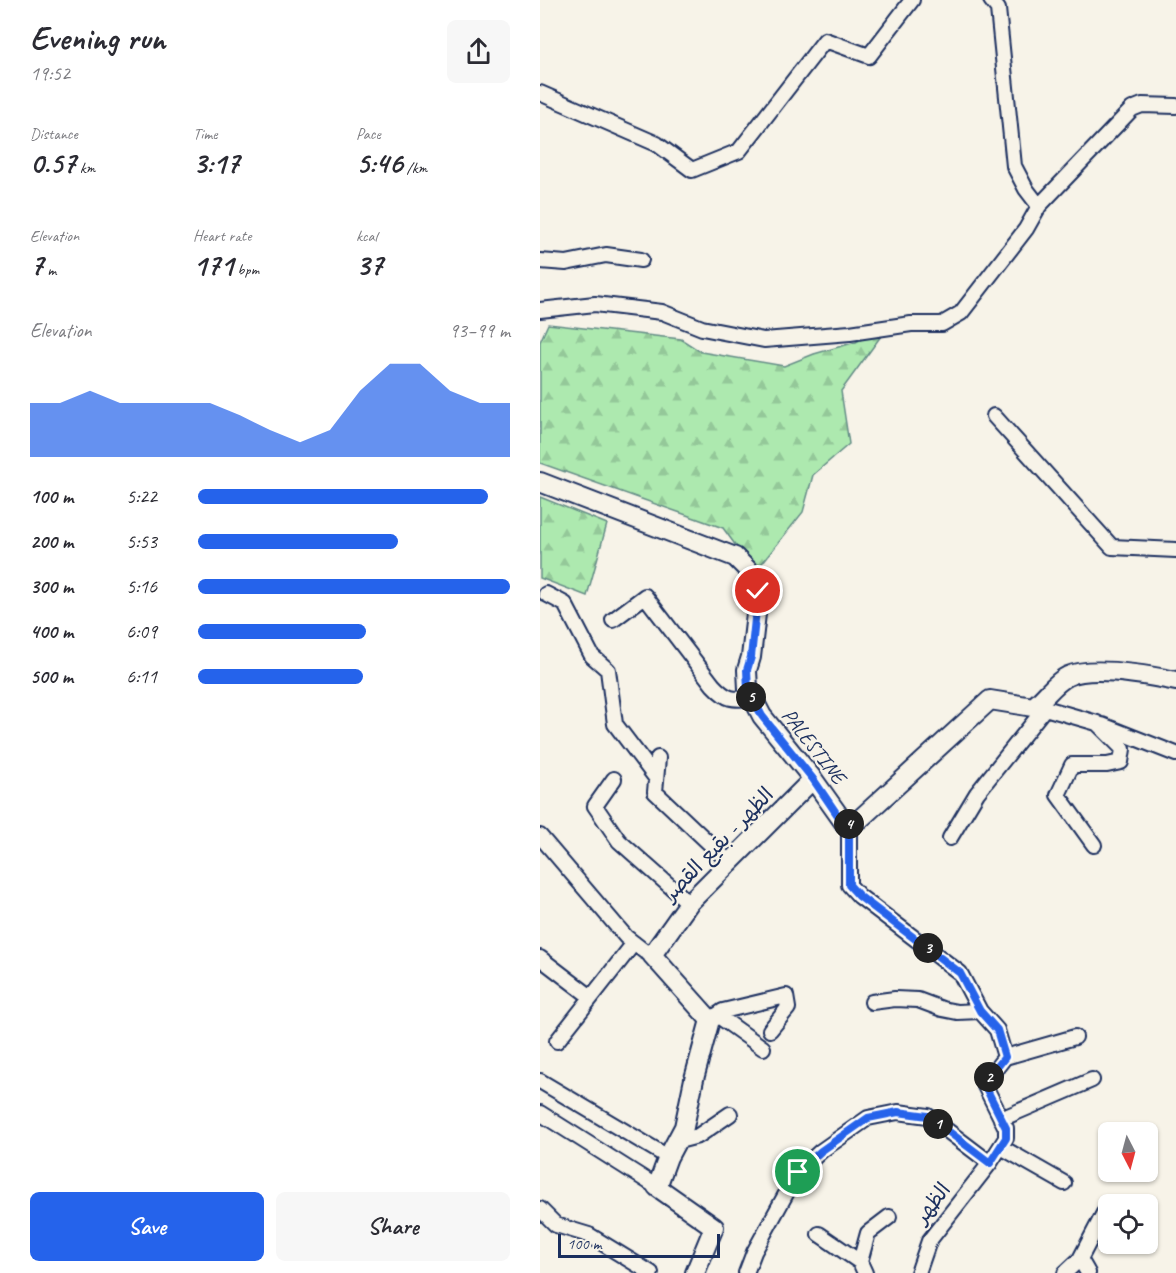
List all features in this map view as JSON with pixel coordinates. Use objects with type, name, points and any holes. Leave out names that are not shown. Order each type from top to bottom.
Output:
[{"type":"main road","name":"PALESTINE","points":[[540,482],[735,557],[756,578],[757,604],[751,657],[747,670],[747,684],[752,698],[762,716],[813,779],[843,823],[849,824]]},
{"type":"main road","points":[[849,824],[860,819],[988,701],[1029,708],[1040,706],[1064,678],[1074,674],[1121,672],[1176,681]]},
{"type":"main road","name":"الظهر - بقيع القصر","points":[[652,955],[689,903],[813,779]]},
{"type":"main road","points":[[652,955],[713,1017],[684,1127],[657,1187],[714,1227],[695,1273]]},
{"type":"street","points":[[540,93],[657,144],[692,170],[739,152],[825,40],[868,56],[912,0]]},
{"type":"street","points":[[990,0],[998,9],[1014,166],[1026,189],[1039,206]]},
{"type":"street","points":[[540,310],[595,304],[662,312],[702,328],[764,340],[850,333],[911,324],[942,324],[961,314],[1026,229],[1039,206],[1132,109],[1142,105],[1176,106]]},
{"type":"street","points":[[540,261],[566,262],[606,255],[641,260]]},
{"type":"street","points":[[994,416],[1112,547],[1176,550]]},
{"type":"street","points":[[546,594],[566,604],[592,656],[608,670],[615,724],[656,778]]},
{"type":"street","points":[[613,620],[645,596],[713,685],[724,696],[734,699],[752,698]]},
{"type":"street","points":[[950,838],[977,793],[1040,706],[1097,723],[1176,754]]},
{"type":"street","points":[[1094,845],[1058,795],[1072,765],[1107,765],[1121,762],[1123,749],[1097,723]]},
{"type":"street","points":[[658,758],[655,792],[729,862]]},
{"type":"street","points":[[614,778],[595,806],[619,841],[689,903]]},
{"type":"street","points":[[849,824],[849,885],[859,896],[960,973],[980,1011],[997,1030],[1005,1057]]},
{"type":"street","points":[[540,836],[626,937],[652,955]]},
{"type":"street","points":[[556,1041],[634,944]]},
{"type":"street","points":[[540,958],[591,997]]},
{"type":"street","points":[[763,1048],[713,1017],[723,1011],[786,996],[788,1008],[770,1030]]},
{"type":"street","points":[[872,1002],[894,999],[918,1000],[957,1012],[980,1011]]},
{"type":"street","points":[[1064,1183],[1001,1147],[1006,1138],[1006,1128],[984,1084],[1005,1057],[1075,1037]]},
{"type":"street","points":[[1001,1119],[1092,1080]]},
{"type":"street","points":[[540,1081],[672,1150],[701,1135],[730,1114]]},
{"type":"street","points":[[746,1273],[754,1252],[798,1172],[821,1151],[868,1118],[898,1112],[928,1116],[990,1163]]},
{"type":"street","points":[[540,1113],[657,1187]]},
{"type":"street","name":"الظهر","points":[[918,1273],[929,1240],[1001,1147]]},
{"type":"street","points":[[540,1209],[556,1225],[589,1235],[651,1273]]},
{"type":"street","name":"الظهر","points":[[862,1267],[868,1233],[889,1217]]},
{"type":"street","points":[[1065,1273],[1080,1259],[1098,1224]]},
{"type":"street","points":[[819,1234],[862,1267]]},
{"type":"street","points":[[1080,1259],[1088,1273]]},
{"type":"green space","points":[[548,324],[681,339],[701,352],[784,366],[814,354],[856,342],[889,325],[841,391],[849,444],[813,475],[803,512],[755,572],[723,528],[540,463],[540,342]]},
{"type":"green space","points":[[540,497],[607,524],[587,596],[540,578]]},
{"type":"route","points":[[758,591],[751,657],[747,670],[748,689],[762,716],[813,779],[843,823],[849,824],[849,885],[859,896],[960,973],[980,1011],[997,1030],[1005,1057],[984,1084],[1006,1128],[1006,1138],[990,1163],[928,1116],[898,1112],[868,1118],[842,1134],[798,1172]]}]
